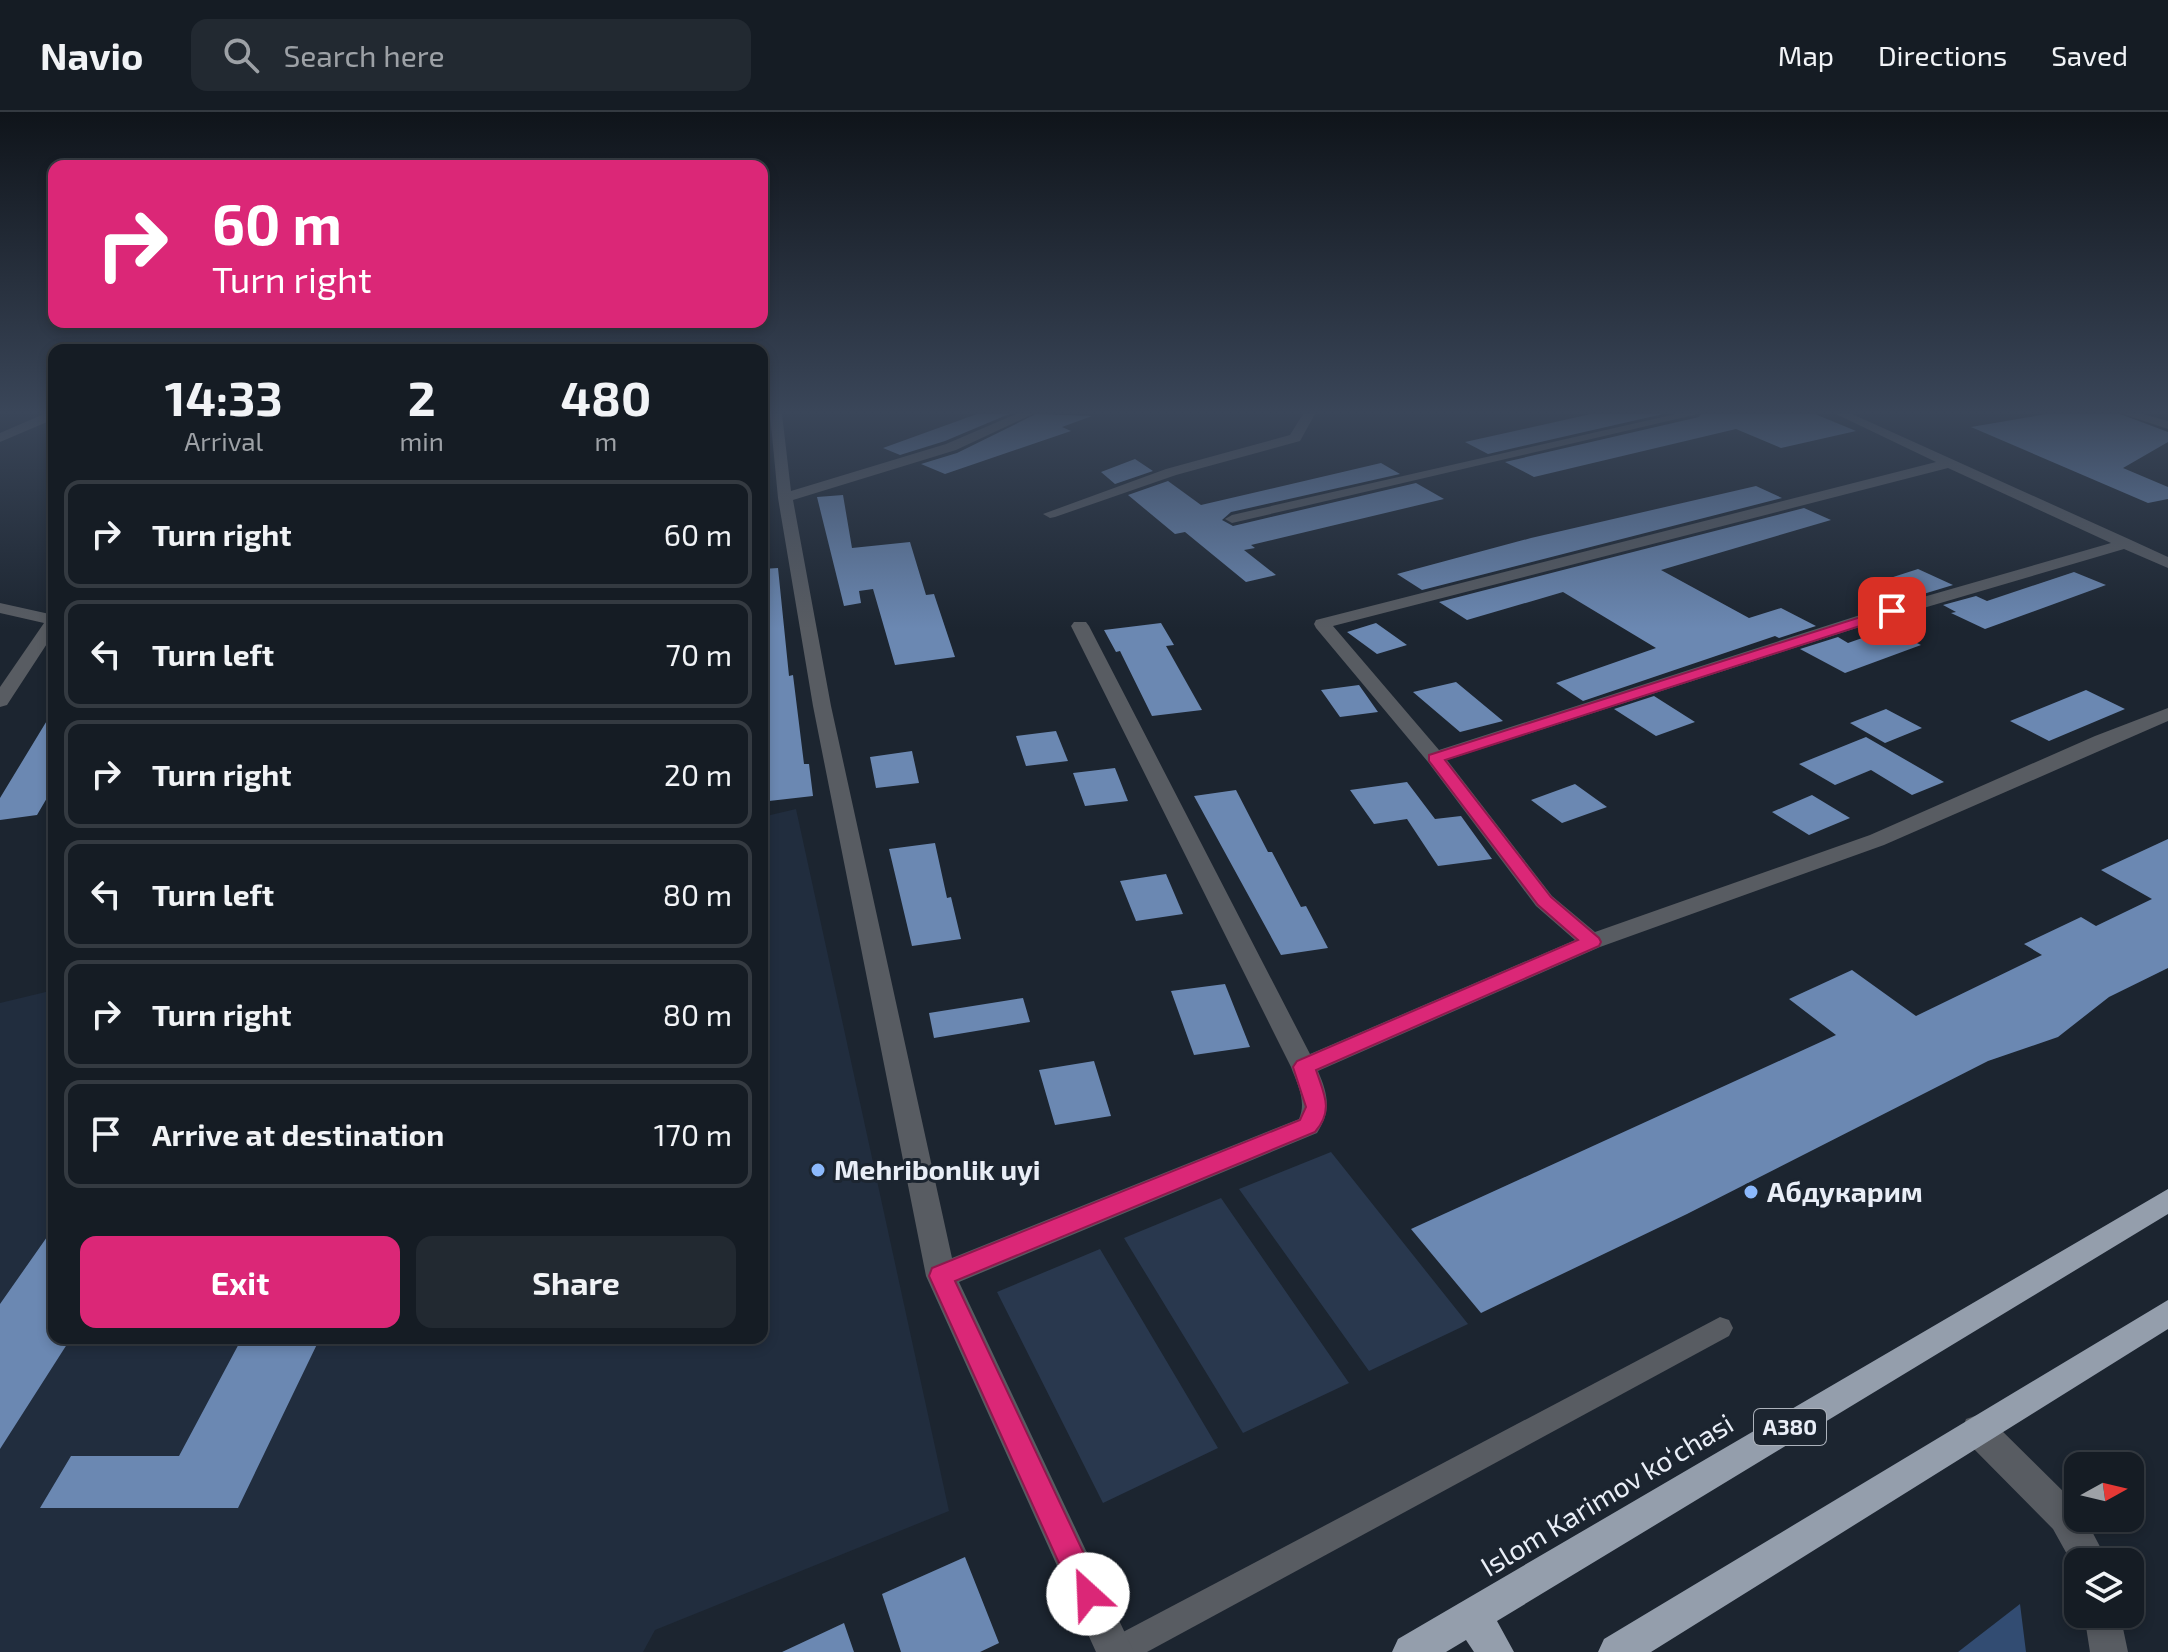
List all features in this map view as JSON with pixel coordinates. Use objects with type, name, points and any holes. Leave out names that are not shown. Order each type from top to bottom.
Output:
[{"type":"highway","name":"Islom Karimov ko‘chasi","points":[[1411,1652],[2168,1200]]},
{"type":"highway","points":[[1617,1652],[2168,1313]]},
{"type":"highway","points":[[1473,1617],[1495,1652]]},
{"type":"street","points":[[784,486],[822,706],[941,1276],[1116,1652]]},
{"type":"street","points":[[785,498],[824,486]]},
{"type":"street","points":[[1050,514],[1131,486]]},
{"type":"street","points":[[1232,519],[1377,486]]},
{"type":"street","points":[[1592,942],[1544,901],[1435,758],[1322,624],[1861,486]]},
{"type":"street","points":[[2000,486],[2168,563]]},
{"type":"street","points":[[1435,758],[1863,620],[2126,543]]},
{"type":"street","points":[[0,608],[48,620]]},
{"type":"street","points":[[941,1276],[1308,1126],[1315,1117],[1317,1107],[1304,1067],[1080,626]]},
{"type":"street","points":[[0,701],[48,631]]},
{"type":"street","points":[[1304,1067],[1592,942],[1877,840],[2168,714]]},
{"type":"street","points":[[1978,1430],[2065,1517],[2082,1548]]},
{"type":"street","points":[[2105,1628],[2109,1652]]},
{"type":"lane","points":[[1116,1652],[1720,1328]]},
{"type":"shaded area","name":"Mehribonlik uyi","points":[[796,809],[949,1511],[655,1630],[643,1652],[0,1652],[0,1003],[48,991],[48,1344],[768,1344],[768,816]]},
{"type":"shaded area","points":[[1331,1152],[1468,1324],[1369,1371],[1239,1189]]},
{"type":"shaded area","points":[[1221,1198],[1349,1383],[1243,1433],[1124,1238]]},
{"type":"shaded area","points":[[1100,1249],[1218,1448],[1103,1503],[997,1292]]},
{"type":"shaded area","points":[[2020,1604],[2026,1652],[1958,1652]]},
{"type":"building","points":[[1154,486],[1175,486],[1201,505],[1283,486],[1347,486],[1231,512],[1222,520],[1233,526],[1404,486],[1421,486],[1444,499],[1251,545],[1255,548],[1244,550],[1276,575],[1246,582],[1185,532],[1175,534],[1128,495]]},
{"type":"building","points":[[1756,486],[1782,498],[1422,590],[1397,574],[1531,538]]},
{"type":"building","points":[[2108,486],[2168,487],[2168,499],[2148,503]]},
{"type":"building","points":[[843,495],[852,548],[910,542],[926,595],[934,594],[955,657],[895,665],[873,589],[859,591],[861,603],[844,606],[817,497]]},
{"type":"building","points":[[1804,508],[1831,520],[1661,570],[1749,618],[1781,608],[1816,626],[1779,638],[1775,636],[1583,701],[1556,683],[1656,648],[1563,592],[1467,620],[1439,602]]},
{"type":"building","points":[[778,568],[789,676],[793,675],[804,764],[809,764],[813,796],[769,801],[768,790],[768,569]]},
{"type":"building","points":[[1918,569],[1953,585],[1920,595],[1887,579]]},
{"type":"building","points":[[2074,572],[2106,585],[1985,629],[1951,613],[1956,612],[1943,605],[1976,596],[1987,601]]},
{"type":"building","points":[[1161,623],[1174,645],[1166,646],[1202,710],[1152,716],[1120,651],[1116,652],[1104,630]]},
{"type":"building","points":[[1376,623],[1407,645],[1377,654],[1347,632]]},
{"type":"building","points":[[1888,629],[1921,645],[1845,673],[1800,649],[1838,637],[1848,643]]},
{"type":"building","points":[[1456,682],[1503,721],[1460,732],[1413,692]]},
{"type":"building","points":[[1359,685],[1378,712],[1340,717],[1321,690]]},
{"type":"building","points":[[2086,690],[2125,709],[2049,741],[2010,721]]},
{"type":"building","points":[[1654,696],[1695,722],[1656,736],[1614,709]]},
{"type":"building","points":[[1886,709],[1922,728],[1885,743],[1850,723]]},
{"type":"building","points":[[48,719],[48,796],[37,815],[0,820],[0,798]]},
{"type":"building","points":[[1056,731],[1068,761],[1026,766],[1016,736]]},
{"type":"building","points":[[1866,737],[1944,782],[1912,795],[1871,770],[1835,785],[1799,764]]},
{"type":"building","points":[[912,751],[919,783],[876,788],[870,757]]},
{"type":"building","points":[[1115,768],[1128,801],[1085,806],[1073,773]]},
{"type":"building","points":[[1407,782],[1435,819],[1461,816],[1492,859],[1438,866],[1407,819],[1374,824],[1350,790]]},
{"type":"building","points":[[1575,784],[1607,807],[1562,823],[1531,800]]},
{"type":"building","points":[[1236,790],[1268,852],[1272,852],[1301,907],[1306,906],[1328,948],[1281,955],[1194,796]]},
{"type":"building","points":[[1812,795],[1850,818],[1809,835],[1772,812]]},
{"type":"building","points":[[2168,839],[2168,968],[2109,997],[2058,1037],[1988,1061],[1687,1214],[1481,1313],[1411,1229],[1836,1035],[1789,999],[1852,970],[1916,1016],[2042,955],[2024,944],[2081,917],[2096,926],[2152,899],[2101,870]]},
{"type":"building","points":[[935,843],[947,898],[951,897],[961,939],[912,946],[889,849]]},
{"type":"building","points":[[1166,874],[1183,914],[1136,921],[1120,881]]},
{"type":"building","points":[[1225,984],[1250,1047],[1194,1055],[1171,991]]},
{"type":"building","points":[[1023,998],[1030,1022],[934,1038],[929,1013]]},
{"type":"building","points":[[1094,1061],[1111,1116],[1055,1125],[1039,1070]]},
{"type":"building","points":[[48,1236],[48,1344],[67,1344],[0,1449],[0,1304]]},
{"type":"building","points":[[239,1344],[317,1344],[238,1508],[40,1508],[71,1456],[179,1456]]},
{"type":"building","points":[[965,1557],[999,1643],[980,1652],[901,1652],[882,1594]]},
{"type":"building","points":[[844,1623],[854,1652],[782,1652]]},
{"type":"place","name":"Mehribonlik uyi","points":[[818,1170]]},
{"type":"place","name":"Абдукарим","points":[[1751,1192]]},
{"type":"route","points":[[1088,1594],[941,1276],[1308,1126],[1315,1117],[1317,1107],[1304,1067],[1592,942],[1544,901],[1435,758],[1892,611]]}]
